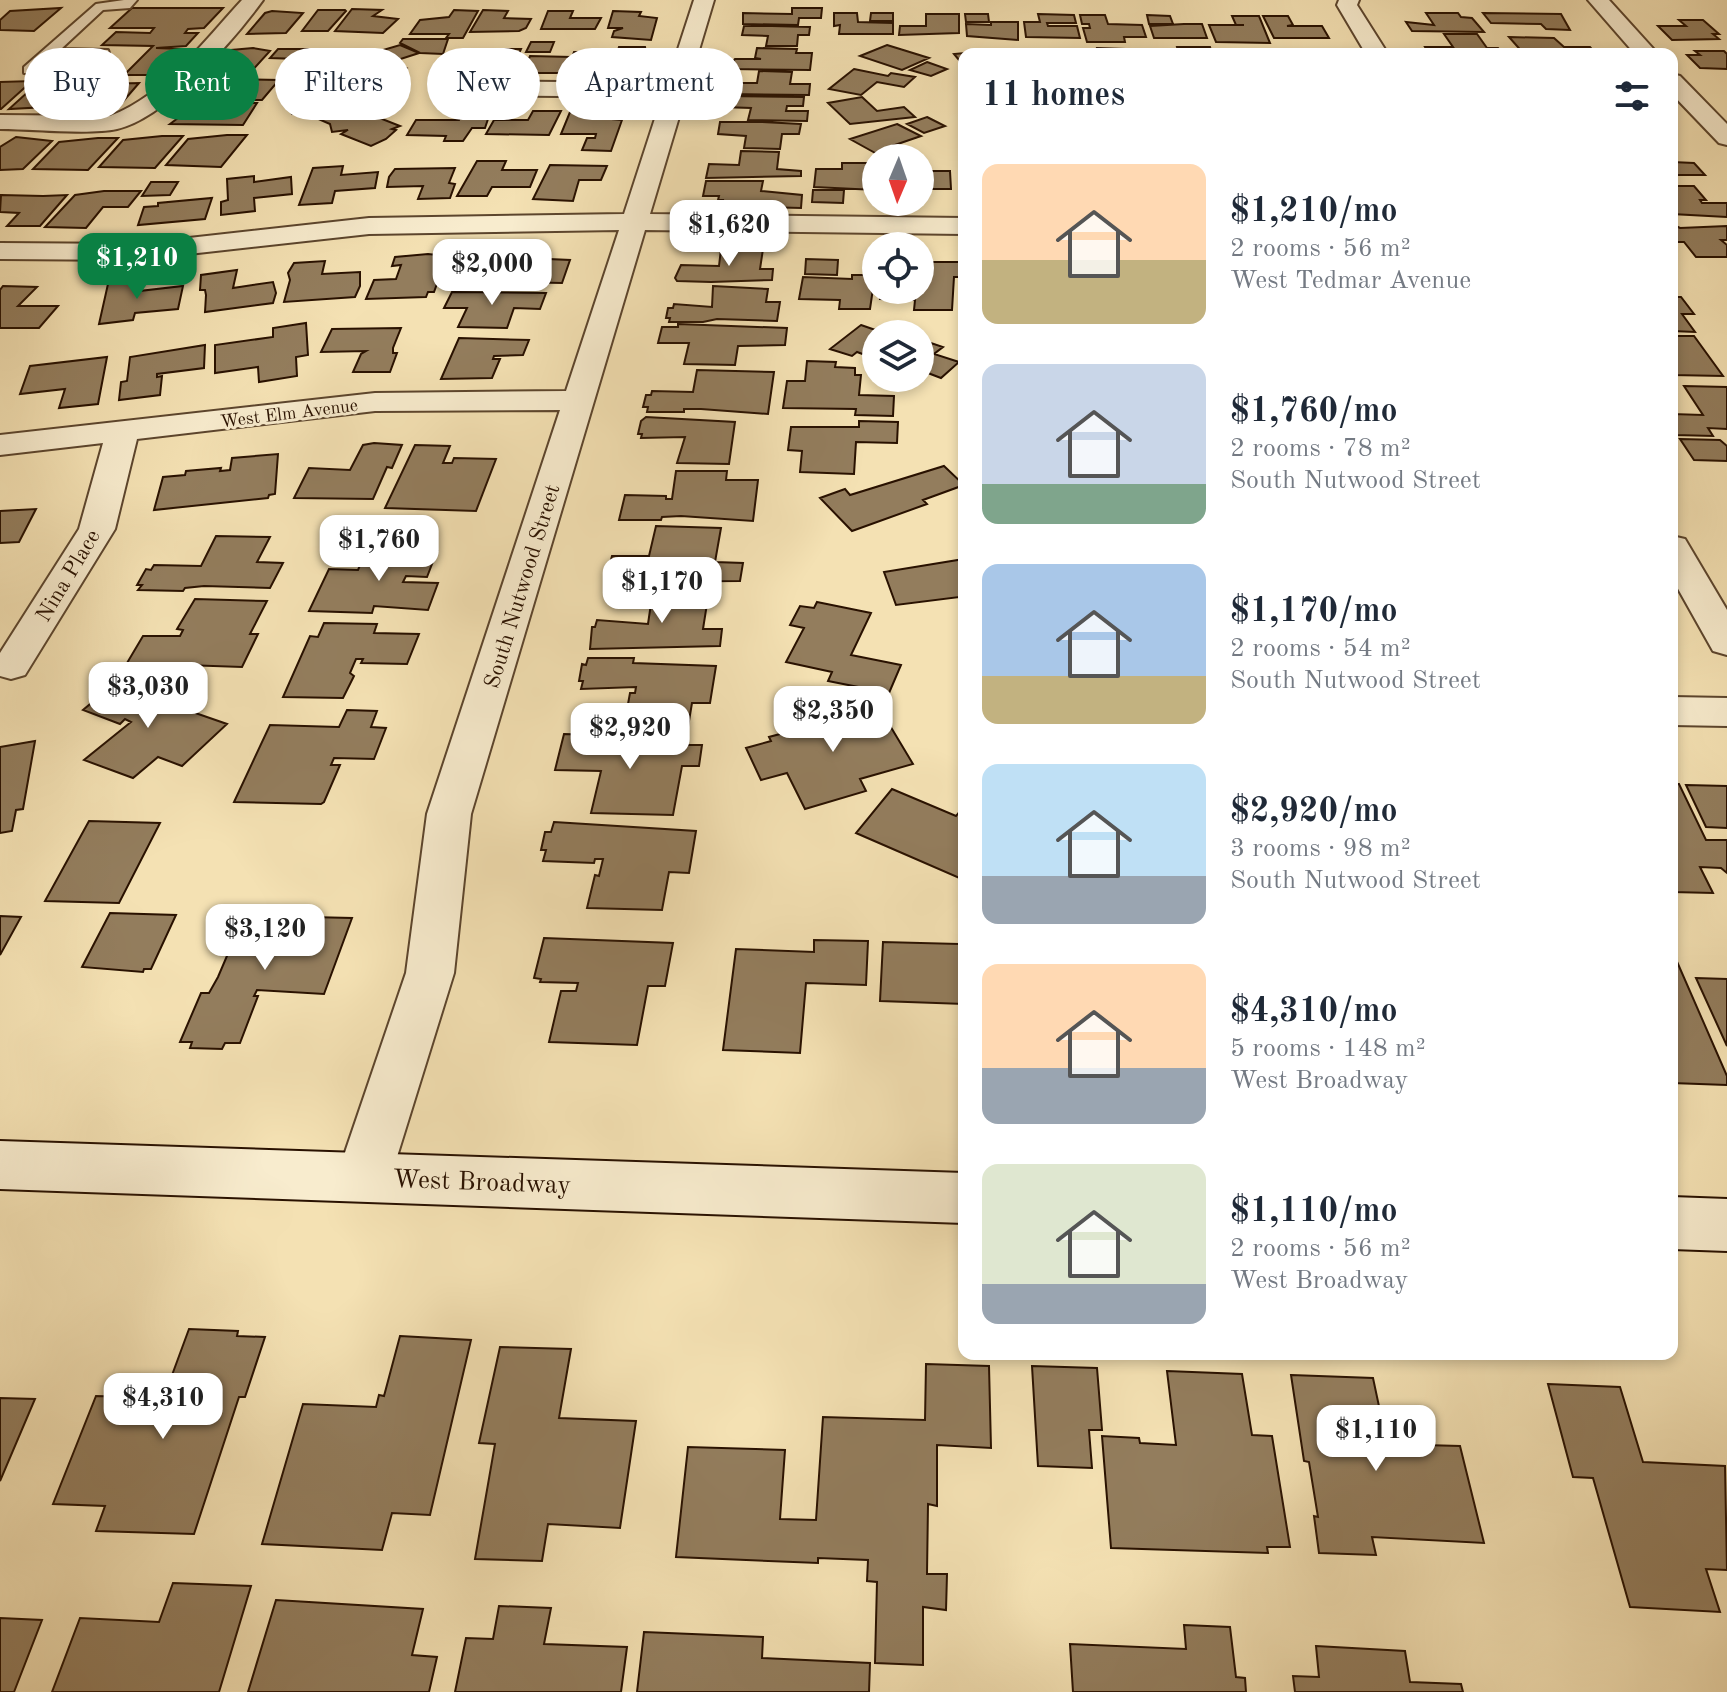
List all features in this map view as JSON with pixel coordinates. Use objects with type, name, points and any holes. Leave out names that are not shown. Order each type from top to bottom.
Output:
[{"type":"street","points":[[0,122],[113,123],[130,119],[152,105],[253,0]]},
{"type":"street","name":"South Nutwood Street","points":[[689,48],[704,0]]},
{"type":"street","points":[[1349,0],[1347,5],[1373,48]]},
{"type":"street","points":[[1598,0],[1642,48]]},
{"type":"street","points":[[1678,90],[1713,95]]},
{"type":"street","points":[[1678,92],[1727,138]]},
{"type":"street","name":"South Nutwood Street","points":[[364,1176],[430,973],[449,814],[666,120]]},
{"type":"street","points":[[0,251],[135,252],[369,226],[634,222],[958,226]]},
{"type":"street","name":"West Elm Avenue","points":[[0,445],[375,402],[579,400]]},
{"type":"street","name":"Nina Place","points":[[11,666],[97,529],[122,433]]},
{"type":"street","points":[[1678,554],[1714,593],[1727,642]]},
{"type":"street","points":[[1678,711],[1727,712]]},
{"type":"street","name":"West Broadway","points":[[0,1165],[958,1198]]},
{"type":"street","points":[[1678,1223],[1727,1225]]},
{"type":"lane","points":[[54,48],[97,4],[126,5],[131,0]]},
{"type":"building","points":[[61,8],[34,31],[0,30],[0,20],[10,11]]},
{"type":"building","points":[[132,8],[223,8],[204,28],[188,29],[185,33],[198,33],[186,46],[151,48],[153,46],[102,45],[116,32],[150,33],[154,28],[110,28]]},
{"type":"building","points":[[792,8],[822,8],[821,18],[799,18],[798,25],[743,24],[743,13],[792,14]]},
{"type":"building","points":[[352,9],[382,10],[373,16],[398,19],[383,33],[335,31]]},
{"type":"building","points":[[318,10],[346,11],[328,31],[302,31]]},
{"type":"building","points":[[454,10],[478,11],[463,38],[446,38],[449,34],[410,34],[420,20],[449,17]]},
{"type":"building","points":[[483,10],[508,11],[504,18],[531,19],[526,28],[519,31],[470,32]]},
{"type":"building","points":[[548,11],[573,11],[570,18],[601,18],[595,29],[541,29]]},
{"type":"building","points":[[613,11],[641,12],[639,16],[657,18],[651,40],[612,37],[614,31],[623,28],[608,28]]},
{"type":"building","points":[[265,13],[303,13],[286,33],[247,34]]},
{"type":"building","points":[[834,13],[857,13],[858,22],[893,23],[893,34],[839,34],[840,25],[834,26]]},
{"type":"building","points":[[871,13],[893,13],[893,21],[870,21]]},
{"type":"building","points":[[1426,13],[1458,13],[1461,17],[1472,18],[1484,32],[1412,31],[1406,22],[1434,25]]},
{"type":"building","points":[[1483,13],[1561,14],[1570,30],[1546,29],[1541,24],[1491,23]]},
{"type":"building","points":[[926,14],[959,14],[959,33],[899,35],[900,26],[926,26]]},
{"type":"building","points":[[965,14],[988,14],[989,22],[966,22]]},
{"type":"building","points":[[1038,14],[1074,15],[1076,23],[1047,23],[1048,26],[1077,26],[1080,38],[1026,37],[1024,22],[1040,22]]},
{"type":"building","points":[[1080,15],[1105,15],[1108,24],[1142,25],[1146,37],[1124,37],[1125,42],[1087,42],[1083,28],[1090,28],[1089,24],[1082,24]]},
{"type":"building","points":[[1147,15],[1170,16],[1173,24],[1149,24]]},
{"type":"building","points":[[1232,16],[1259,16],[1270,43],[1216,42],[1209,25],[1236,25]]},
{"type":"building","points":[[1263,16],[1288,16],[1293,25],[1287,26],[1322,26],[1329,38],[1274,38]]},
{"type":"building","points":[[1679,20],[1703,20],[1719,34],[1713,34],[1719,39],[1672,40],[1658,26],[1686,26]]},
{"type":"building","points":[[991,22],[1018,22],[1018,40],[967,36],[966,24],[991,25]]},
{"type":"building","points":[[1202,24],[1207,38],[1154,38],[1150,26]]},
{"type":"building","points":[[744,26],[810,27],[809,35],[798,35],[797,46],[766,46],[768,36],[742,35]]},
{"type":"building","points":[[1444,34],[1477,34],[1487,48],[1425,47],[1453,47]]},
{"type":"building","points":[[1509,37],[1554,38],[1564,47],[1591,48],[1519,48]]},
{"type":"building","points":[[403,39],[448,39],[445,48],[427,48],[427,53],[400,43]]},
{"type":"building","points":[[531,42],[554,42],[550,52],[528,48]]},
{"type":"building","points":[[887,45],[929,58],[902,70],[860,56]]},
{"type":"building","points":[[757,48],[797,49],[796,53],[812,53],[810,70],[743,69],[743,59],[761,59],[755,58]]},
{"type":"building","points":[[259,49],[270,51],[259,63]]},
{"type":"building","points":[[1695,51],[1724,51],[1727,54],[1727,69],[1700,68],[1687,55],[1700,55]]},
{"type":"building","points":[[145,54],[145,75],[129,75],[129,70]]},
{"type":"building","points":[[540,56],[556,57],[556,73],[540,73]]},
{"type":"building","points":[[927,62],[947,69],[931,76],[910,70]]},
{"type":"building","points":[[854,69],[888,76],[891,73],[915,77],[904,87],[877,82],[861,95],[829,89]]},
{"type":"building","points":[[759,71],[792,72],[790,84],[810,84],[809,95],[743,94],[743,83],[757,83]]},
{"type":"building","points":[[259,80],[275,80],[275,85],[259,100]]},
{"type":"building","points":[[24,81],[24,88],[1,109],[0,109],[0,82]]},
{"type":"building","points":[[129,83],[139,83],[129,95]]},
{"type":"building","points":[[24,95],[24,108],[9,109]]},
{"type":"building","points":[[743,96],[804,97],[803,106],[787,106],[786,111],[808,111],[807,121],[748,120],[751,108],[743,108]]},
{"type":"building","points":[[862,97],[877,111],[904,107],[915,117],[850,124],[828,103]]},
{"type":"building","points":[[540,111],[556,111],[556,120],[549,135],[486,134],[494,120],[540,120]]},
{"type":"building","points":[[927,117],[945,126],[924,133],[907,124]]},
{"type":"building","points":[[175,120],[246,120],[243,125],[170,124]]},
{"type":"building","points":[[321,120],[385,120],[400,126],[392,129],[396,130],[386,139],[371,146],[341,134],[348,130],[332,132],[330,124]]},
{"type":"building","points":[[416,120],[488,120],[485,128],[472,128],[463,141],[444,141],[446,136],[407,135]]},
{"type":"building","points":[[567,120],[622,120],[611,151],[582,150],[587,138],[595,138],[596,134],[561,134]]},
{"type":"building","points":[[720,122],[801,124],[799,134],[782,134],[780,149],[744,148],[746,136],[718,134]]},
{"type":"building","points":[[897,124],[921,136],[898,144],[862,146],[850,139]]},
{"type":"building","points":[[247,135],[221,167],[166,165],[188,139]]},
{"type":"building","points":[[183,136],[155,168],[99,167],[123,140]]},
{"type":"building","points":[[16,137],[52,141],[23,169],[0,170],[0,147]]},
{"type":"building","points":[[118,138],[88,170],[33,169],[59,142]]},
{"type":"building","points":[[741,151],[779,152],[777,169],[801,171],[801,176],[706,178],[709,164],[739,165]]},
{"type":"building","points":[[477,161],[506,161],[502,170],[537,170],[530,187],[492,187],[487,196],[457,196]]},
{"type":"building","points":[[1678,162],[1694,163],[1705,175],[1678,175]]},
{"type":"building","points":[[842,163],[862,163],[862,189],[814,187],[816,169],[842,169]]},
{"type":"building","points":[[550,165],[607,166],[601,180],[579,180],[573,201],[533,199]]},
{"type":"building","points":[[343,166],[341,175],[378,172],[375,188],[335,191],[332,203],[299,205],[313,168]]},
{"type":"building","points":[[455,168],[449,183],[455,184],[450,198],[418,199],[423,186],[387,187],[395,169]]},
{"type":"building","points":[[934,171],[950,171],[951,189],[934,189]]},
{"type":"building","points":[[254,176],[254,182],[291,177],[292,194],[254,198],[255,211],[221,215],[221,202],[228,200],[227,179]]},
{"type":"building","points":[[706,181],[763,181],[761,191],[802,195],[801,208],[722,206],[723,200],[718,200],[719,196],[703,196]]},
{"type":"building","points":[[151,182],[178,182],[170,195],[142,196]]},
{"type":"building","points":[[1678,186],[1694,186],[1706,200],[1700,200],[1702,203],[1727,203],[1727,217],[1678,214]]},
{"type":"building","points":[[813,190],[844,190],[843,203],[812,202]]},
{"type":"building","points":[[141,191],[128,207],[103,207],[86,228],[45,227],[75,195]]},
{"type":"building","points":[[1,195],[67,195],[40,226],[7,226],[19,213],[0,212]]},
{"type":"building","points":[[212,198],[205,219],[138,225],[144,207]]},
{"type":"building","points":[[1727,226],[1727,240],[1721,240],[1727,245],[1727,257],[1696,257],[1684,242],[1678,242],[1678,227]]},
{"type":"building","points":[[490,249],[530,249],[526,258],[570,260],[562,283],[512,282],[510,287],[483,287],[485,281],[473,281]]},
{"type":"building","points":[[721,249],[763,249],[760,269],[773,269],[772,280],[677,281],[675,278],[681,265],[719,266]]},
{"type":"building","points":[[447,256],[434,292],[428,292],[426,297],[366,299],[374,280],[396,279],[401,265],[392,266],[395,257]]},
{"type":"building","points":[[806,259],[838,260],[837,275],[805,274]]},
{"type":"building","points":[[325,261],[322,274],[360,272],[360,286],[355,297],[284,302],[290,280],[288,273],[294,263]]},
{"type":"building","points":[[934,262],[958,262],[952,310],[914,310],[915,304],[934,304]]},
{"type":"building","points":[[237,270],[233,288],[273,282],[276,293],[273,303],[205,312],[206,295],[205,290],[200,290],[201,275]]},
{"type":"building","points":[[852,275],[862,275],[862,304],[871,304],[870,309],[839,309],[840,300],[799,299],[803,277],[852,279]]},
{"type":"building","points":[[141,281],[139,291],[183,286],[178,309],[135,313],[133,320],[99,324],[108,284]]},
{"type":"building","points":[[3,286],[37,287],[18,306],[58,306],[39,328],[0,328],[0,290]]},
{"type":"building","points":[[713,286],[768,289],[766,302],[780,302],[777,321],[717,319],[669,322],[670,318],[666,318],[668,308],[673,308],[674,304],[712,307]]},
{"type":"building","points":[[452,292],[546,293],[540,309],[514,308],[507,328],[458,327],[467,308],[444,308]]},
{"type":"building","points":[[1678,297],[1694,314],[1682,314],[1695,332],[1678,331]]},
{"type":"building","points":[[306,323],[308,355],[296,357],[297,376],[259,382],[258,367],[215,373],[215,345],[273,337],[273,328]]},
{"type":"building","points":[[678,324],[787,328],[785,345],[738,346],[735,365],[684,364],[689,343],[658,343],[662,327],[678,327]]},
{"type":"building","points":[[862,325],[862,354],[857,352],[852,356],[830,349]]},
{"type":"building","points":[[401,328],[393,348],[393,353],[397,353],[390,372],[353,372],[361,354],[366,351],[321,352],[332,329]]},
{"type":"building","points":[[1678,336],[1694,336],[1723,376],[1678,375]]},
{"type":"building","points":[[459,338],[529,340],[523,355],[494,356],[493,359],[500,359],[492,378],[441,379]]},
{"type":"building","points":[[934,344],[943,347],[934,354]]},
{"type":"building","points":[[205,345],[204,368],[157,374],[157,377],[162,376],[160,395],[119,400],[121,382],[127,381],[130,357]]},
{"type":"building","points":[[934,354],[958,362],[941,378],[934,375]]},
{"type":"building","points":[[107,357],[98,404],[59,408],[65,389],[20,394],[30,366]]},
{"type":"building","points":[[807,361],[836,362],[835,367],[855,368],[855,375],[861,375],[859,395],[894,396],[893,416],[855,415],[856,409],[783,408],[787,381],[805,381]]},
{"type":"building","points":[[697,370],[774,372],[768,414],[701,409],[647,412],[648,407],[643,407],[646,395],[651,395],[652,391],[693,392]]},
{"type":"building","points":[[1684,386],[1727,387],[1727,429],[1708,428],[1713,436],[1678,435],[1678,414],[1703,415]]},
{"type":"building","points":[[646,417],[735,422],[729,464],[677,463],[685,437],[641,438],[642,434],[638,434],[641,421]]},
{"type":"building","points":[[859,421],[898,422],[897,443],[856,442],[854,474],[800,472],[802,451],[788,450],[791,427],[859,427]]},
{"type":"building","points":[[1680,439],[1720,440],[1727,446],[1727,461],[1694,460]]},
{"type":"building","points":[[363,445],[402,445],[392,468],[387,467],[373,499],[294,498],[309,468],[350,470]]},
{"type":"building","points":[[415,445],[450,446],[443,463],[452,463],[454,458],[496,459],[476,511],[385,508]]},
{"type":"building","points":[[278,454],[275,494],[268,498],[154,510],[163,477],[185,475],[186,471],[230,470],[232,458]]},
{"type":"building","points":[[944,466],[958,479],[958,487],[923,500],[927,504],[852,531],[820,498],[845,489],[850,495]]},
{"type":"building","points":[[676,471],[727,471],[726,480],[758,480],[753,521],[681,516],[662,517],[661,520],[619,520],[625,495],[666,496],[666,499],[672,499]]},
{"type":"building","points":[[36,509],[19,542],[0,543],[0,511]]},
{"type":"building","points":[[656,526],[721,528],[715,562],[743,563],[740,581],[605,582],[612,556],[649,556]]},
{"type":"building","points":[[216,536],[270,537],[257,562],[283,563],[270,588],[204,586],[185,588],[183,591],[138,590],[142,585],[137,585],[146,569],[151,570],[154,565],[201,566]]},
{"type":"building","points":[[367,549],[437,551],[427,577],[406,576],[403,582],[438,583],[428,610],[374,606],[372,613],[309,611],[329,569],[358,570]]},
{"type":"building","points":[[958,560],[958,597],[896,605],[884,572]]},
{"type":"building","points":[[653,590],[709,591],[703,629],[722,629],[720,646],[590,649],[592,627],[595,627],[597,620],[648,624]]},
{"type":"building","points":[[195,599],[267,601],[250,634],[258,634],[242,667],[127,663],[143,636],[180,636],[183,630],[177,629]]},
{"type":"building","points":[[817,602],[871,613],[851,655],[901,665],[889,693],[828,681],[832,672],[786,662],[804,628],[790,625],[800,606],[814,608]]},
{"type":"building","points":[[324,623],[377,624],[374,633],[419,634],[407,664],[361,663],[363,659],[356,659],[350,673],[354,676],[343,698],[283,697],[310,636],[318,637]]},
{"type":"building","points":[[588,658],[634,658],[633,663],[716,666],[710,703],[692,703],[688,727],[624,726],[630,693],[635,693],[636,687],[581,689],[582,664],[586,665]]},
{"type":"building","points":[[119,680],[157,694],[152,698],[227,724],[182,766],[158,757],[133,778],[84,760],[131,722],[125,719],[120,724],[83,710]]},
{"type":"building","points":[[874,699],[913,764],[860,779],[866,791],[805,809],[787,773],[761,780],[746,748],[771,741],[769,737],[836,719],[831,710]]},
{"type":"building","points":[[347,710],[377,711],[371,727],[386,728],[374,759],[334,758],[331,765],[340,765],[324,802],[234,802],[270,725],[339,727]]},
{"type":"building","points":[[564,734],[629,736],[628,739],[684,741],[684,745],[702,745],[699,766],[682,766],[673,815],[591,813],[601,771],[555,770]]},
{"type":"building","points":[[35,741],[23,809],[16,810],[12,831],[0,833],[0,747]]},
{"type":"building","points":[[1678,784],[1706,840],[1727,840],[1727,873],[1721,868],[1700,867],[1713,893],[1678,892]]},
{"type":"building","points":[[1686,785],[1727,786],[1727,828],[1706,827]]},
{"type":"building","points":[[892,789],[956,816],[958,814],[958,877],[856,833]]},
{"type":"building","points":[[89,821],[160,823],[119,903],[45,901]]},
{"type":"building","points":[[554,822],[696,831],[689,873],[669,872],[662,910],[587,908],[595,875],[599,876],[603,859],[595,859],[594,863],[543,861],[546,850],[541,850],[545,832],[551,832]]},
{"type":"building","points":[[247,909],[294,911],[285,933],[304,933],[310,917],[352,918],[324,994],[257,990],[254,996],[258,996],[240,1043],[225,1043],[222,1049],[190,1048],[192,1042],[180,1042],[201,993],[209,993],[218,977]]},
{"type":"building","points":[[110,913],[176,915],[151,969],[144,969],[143,972],[82,967]]},
{"type":"building","points":[[0,916],[21,917],[0,955]]},
{"type":"building","points":[[544,938],[673,943],[665,986],[648,986],[637,1045],[549,1042],[561,991],[576,991],[578,983],[540,982],[541,979],[534,978]]},
{"type":"building","points":[[814,940],[868,941],[866,985],[806,983],[800,1053],[723,1050],[736,949],[814,952]]},
{"type":"building","points":[[883,942],[958,944],[958,1004],[880,1001]]},
{"type":"building","points":[[1678,964],[1727,1076],[1727,1085],[1678,1083]]},
{"type":"building","points":[[1696,978],[1727,979],[1727,1046]]},
{"type":"building","points":[[189,1329],[238,1331],[237,1336],[265,1337],[245,1397],[239,1397],[194,1534],[96,1531],[105,1506],[53,1504],[96,1396],[132,1397],[130,1403],[161,1405]]},
{"type":"building","points":[[400,1336],[471,1340],[430,1515],[392,1513],[382,1550],[262,1544],[303,1404],[376,1407],[379,1395],[384,1396]]},
{"type":"building","points":[[500,1347],[571,1349],[559,1418],[636,1421],[620,1528],[548,1524],[542,1561],[475,1559],[495,1444],[479,1443]]},
{"type":"building","points":[[926,1364],[989,1366],[991,1448],[937,1445],[937,1506],[928,1504],[927,1574],[947,1574],[946,1610],[923,1607],[923,1665],[875,1663],[877,1582],[867,1581],[868,1560],[818,1558],[818,1563],[676,1557],[688,1447],[785,1450],[780,1519],[816,1520],[823,1417],[925,1420]]},
{"type":"building","points":[[1032,1366],[1097,1368],[1102,1430],[1089,1430],[1092,1468],[1038,1466]]},
{"type":"building","points":[[1167,1371],[1242,1374],[1252,1435],[1272,1436],[1290,1547],[1267,1547],[1268,1553],[1111,1548],[1102,1436],[1139,1438],[1140,1443],[1176,1445]]},
{"type":"building","points":[[1291,1375],[1373,1378],[1387,1444],[1460,1446],[1484,1543],[1372,1537],[1376,1555],[1319,1553],[1314,1516],[1318,1517],[1309,1462],[1304,1461]]},
{"type":"building","points":[[1548,1384],[1620,1387],[1643,1462],[1725,1466],[1727,1570],[1706,1569],[1720,1612],[1630,1607],[1593,1478],[1573,1477]]},
{"type":"building","points":[[0,1398],[35,1399],[0,1481]]},
{"type":"building","points":[[173,1583],[251,1586],[219,1692],[52,1692],[80,1618],[159,1622]]},
{"type":"building","points":[[276,1600],[423,1609],[412,1655],[437,1657],[429,1692],[248,1692]]},
{"type":"building","points":[[499,1606],[551,1608],[544,1644],[627,1647],[621,1692],[455,1692],[466,1638],[493,1639]]},
{"type":"building","points":[[0,1618],[42,1620],[14,1692],[0,1692]]},
{"type":"building","points":[[1184,1625],[1230,1627],[1236,1677],[1245,1678],[1246,1692],[1073,1692],[1070,1644],[1186,1649]]},
{"type":"building","points":[[644,1632],[763,1637],[762,1658],[870,1663],[869,1692],[637,1692]]},
{"type":"building","points":[[1316,1646],[1405,1651],[1410,1682],[1461,1684],[1463,1692],[1295,1692],[1293,1676],[1319,1677]]}]
